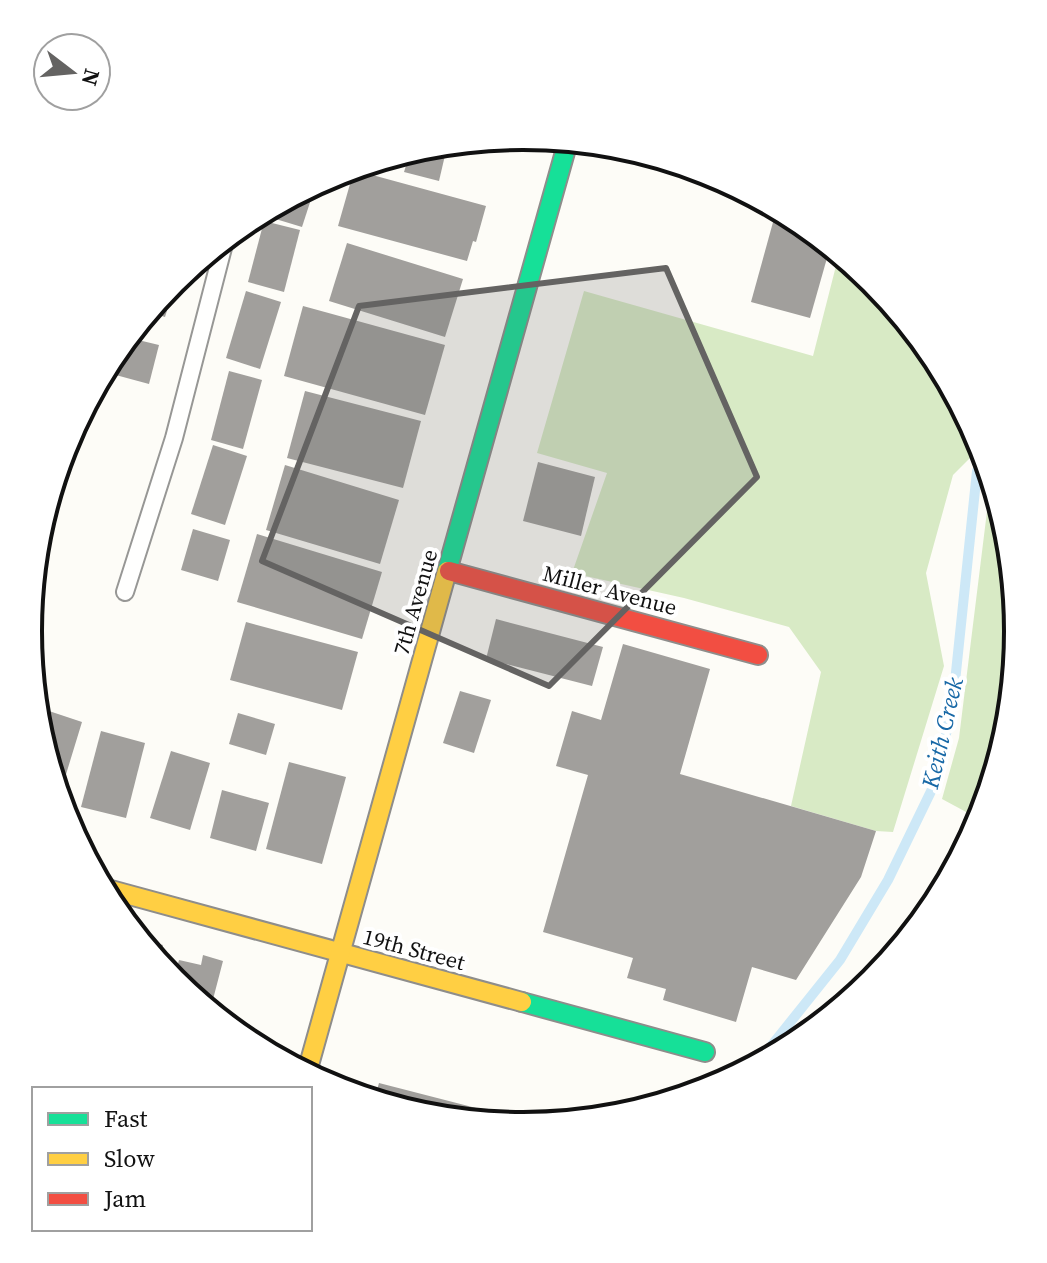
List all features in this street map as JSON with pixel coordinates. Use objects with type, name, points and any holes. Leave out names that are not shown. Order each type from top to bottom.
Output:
[{"type":"street","name":"7th Avenue","points":[[310,1062],[565,152]]},
{"type":"street","name":"Miller Avenue","points":[[449,571],[758,655]]},
{"type":"street","name":"19th Street","points":[[119,892],[705,1052]]},
{"type":"lane","points":[[125,592],[174,438],[221,257]]},
{"type":"highlighted area","points":[[666,268],[757,477],[549,686],[262,561],[359,306]]},
{"type":"green space","points":[[836,265],[886,314],[924,364],[955,419],[971,457],[953,475],[926,573],[944,666],[893,832],[876,831],[791,806],[821,672],[789,627],[684,598],[572,573],[607,473],[537,453],[584,291],[813,356]]},
{"type":"green space","points":[[988,504],[1001,569],[1004,663],[989,756],[969,813],[942,799],[959,738]]},
{"type":"building","points":[[445,157],[439,181],[404,172],[406,164]]},
{"type":"building","points":[[372,175],[486,206],[467,261],[338,226],[350,183]]},
{"type":"building","points":[[311,200],[302,227],[276,219]]},
{"type":"building","points":[[773,221],[827,258],[810,318],[751,302]]},
{"type":"building","points":[[270,223],[300,230],[284,292],[248,282],[262,227]]},
{"type":"building","points":[[347,243],[463,279],[445,337],[329,301]]},
{"type":"building","points":[[246,291],[281,302],[260,369],[226,358]]},
{"type":"building","points":[[303,306],[445,345],[425,415],[284,376]]},
{"type":"building","points":[[140,340],[159,345],[149,384],[116,375]]},
{"type":"building","points":[[229,371],[262,380],[243,449],[211,440]]},
{"type":"building","points":[[305,391],[421,421],[403,488],[287,458]]},
{"type":"building","points":[[213,445],[247,456],[225,525],[191,514]]},
{"type":"building","points":[[538,462],[595,477],[581,536],[523,521]]},
{"type":"building","points":[[285,465],[399,500],[380,564],[266,530]]},
{"type":"building","points":[[193,529],[230,540],[218,581],[181,570]]},
{"type":"building","points":[[257,534],[382,572],[362,639],[237,602]]},
{"type":"building","points":[[496,619],[603,647],[592,686],[486,659]]},
{"type":"building","points":[[246,622],[358,652],[342,710],[230,680]]},
{"type":"building","points":[[623,644],[710,669],[680,774],[876,831],[861,877],[796,980],[752,967],[736,1022],[663,1000],[666,989],[627,978],[633,958],[543,932],[588,775],[556,766],[572,711],[601,720]]},
{"type":"building","points":[[460,691],[491,700],[474,753],[443,743]]},
{"type":"building","points":[[49,711],[82,722],[65,777]]},
{"type":"building","points":[[238,713],[275,724],[266,755],[229,744]]},
{"type":"building","points":[[101,731],[145,743],[126,818],[81,807]]},
{"type":"building","points":[[171,751],[210,763],[190,830],[150,818]]},
{"type":"building","points":[[289,762],[346,777],[322,864],[266,849]]},
{"type":"building","points":[[222,790],[269,803],[256,851],[210,838]]},
{"type":"building","points":[[203,955],[223,961],[213,1000],[177,966],[179,960],[201,965]]},
{"type":"building","points":[[379,1083],[491,1112],[430,1104],[377,1090]]},
{"type":"waterway","name":"Keith Creek","points":[[775,1042],[840,960],[888,880],[936,781],[953,701],[977,471]]},
{"type":"traffic: fast","points":[[447,571],[565,152]]},
{"type":"traffic: fast","points":[[522,1002],[705,1052]]},
{"type":"traffic: slow","points":[[310,1062],[447,571]]},
{"type":"traffic: slow","points":[[119,892],[522,1002]]},
{"type":"traffic: jam","points":[[449,571],[758,655]]}]
